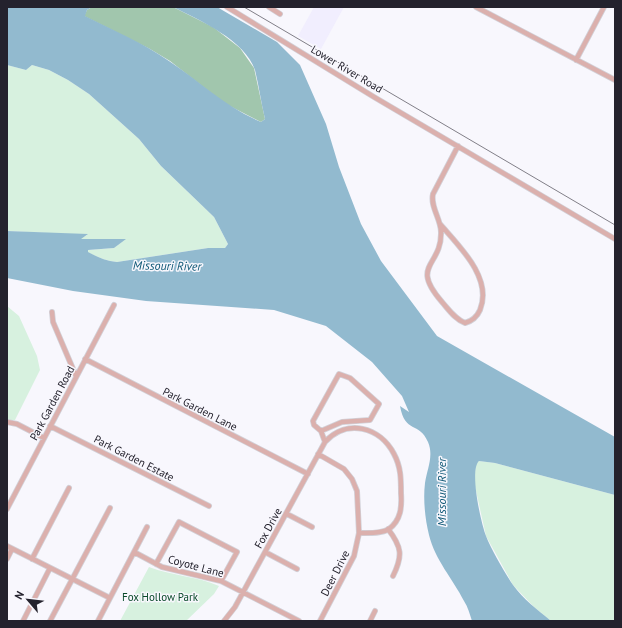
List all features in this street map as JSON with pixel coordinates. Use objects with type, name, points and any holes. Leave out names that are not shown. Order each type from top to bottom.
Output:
[{"type":"street","name":"Lower River Road","points":[[227,7],[615,239]]},
{"type":"street","points":[[269,7],[280,14]]},
{"type":"street","points":[[476,7],[615,80]]},
{"type":"street","points":[[576,60],[604,7]]},
{"type":"street","points":[[440,224],[441,238],[427,275],[428,283],[454,316],[465,323],[471,322],[479,312],[484,300],[484,290],[473,266],[440,224],[431,201],[433,194],[458,146]]},
{"type":"street","name":"Park Garden Road","points":[[7,509],[114,305]]},
{"type":"street","points":[[52,312],[53,322],[76,376]]},
{"type":"street","name":"Park Garden Lane","points":[[85,359],[308,474]]},
{"type":"street","points":[[321,431],[342,422],[370,420],[379,404],[350,378],[339,374],[314,418],[314,424],[321,431],[325,442]]},
{"type":"street","points":[[7,422],[17,424],[44,438]]},
{"type":"street","name":"Park Garden Estate","points":[[50,426],[210,506]]},
{"type":"street","name":"Fox Drive","points":[[224,621],[235,607],[325,442],[331,435],[338,431],[358,427],[374,432],[389,446],[400,471],[402,504],[398,518],[388,529]]},
{"type":"street","name":"Deer Drive","points":[[318,454],[344,469],[352,478],[357,492],[359,534],[354,556],[320,621]]},
{"type":"street","points":[[32,559],[69,488]]},
{"type":"street","points":[[50,621],[110,508]]},
{"type":"street","points":[[286,514],[312,527]]},
{"type":"street","points":[[156,564],[179,522],[237,552],[221,581]]},
{"type":"street","points":[[98,621],[147,527]]},
{"type":"street","points":[[359,534],[381,532],[388,529],[400,547],[400,558],[393,576]]},
{"type":"street","points":[[7,546],[110,598]]},
{"type":"street","points":[[7,559],[12,548]]},
{"type":"street","name":"Coyote Lane","points":[[134,552],[156,564],[221,581],[299,621]]},
{"type":"street","points":[[265,552],[297,569]]},
{"type":"street","points":[[23,621],[50,568]]},
{"type":"street","points":[[370,621],[375,611]]},
{"type":"shaded area","points":[[314,7],[344,7],[321,49],[298,36]]},
{"type":"green space","points":[[92,7],[173,7],[213,27],[240,48],[254,68],[265,119],[261,122],[224,103],[170,61],[150,49],[84,16],[87,10]]},
{"type":"green space","points":[[7,65],[26,70],[32,65],[49,70],[68,80],[89,94],[139,139],[161,166],[214,217],[228,244],[225,248],[208,248],[117,262],[109,261],[87,252],[88,250],[114,248],[125,239],[79,239],[87,235],[7,231]]},
{"type":"green space","points":[[7,306],[19,316],[37,356],[40,370],[15,420],[7,420]]},
{"type":"green space","points":[[479,461],[495,463],[615,495],[615,621],[551,621],[534,607],[513,585],[486,536],[474,482],[476,463]]},
{"type":"green space","name":"Fox Hollow Park","points":[[149,567],[202,580],[219,586],[214,594],[186,621],[120,621]]},
{"type":"water","name":"Missouri River","points":[[7,7],[92,7],[87,10],[85,16],[159,54],[225,102],[261,122],[265,119],[255,70],[250,59],[232,40],[208,25],[173,7],[217,7],[277,42],[300,65],[326,124],[339,167],[361,224],[381,261],[437,336],[615,437],[615,495],[495,463],[479,461],[476,466],[475,475],[479,509],[486,536],[491,547],[506,574],[521,595],[551,621],[472,621],[460,593],[435,553],[429,535],[425,516],[424,496],[425,483],[430,462],[430,447],[428,442],[421,431],[409,424],[402,415],[400,406],[409,412],[402,396],[372,362],[326,326],[274,310],[146,301],[73,291],[7,278],[7,231],[88,234],[81,239],[126,239],[114,248],[88,250],[88,252],[98,257],[117,262],[208,248],[225,248],[228,244],[214,217],[161,166],[139,139],[89,94],[68,80],[49,70],[32,65],[26,70],[7,65]]},
{"type":"railway","points":[[244,7],[615,225]]}]
